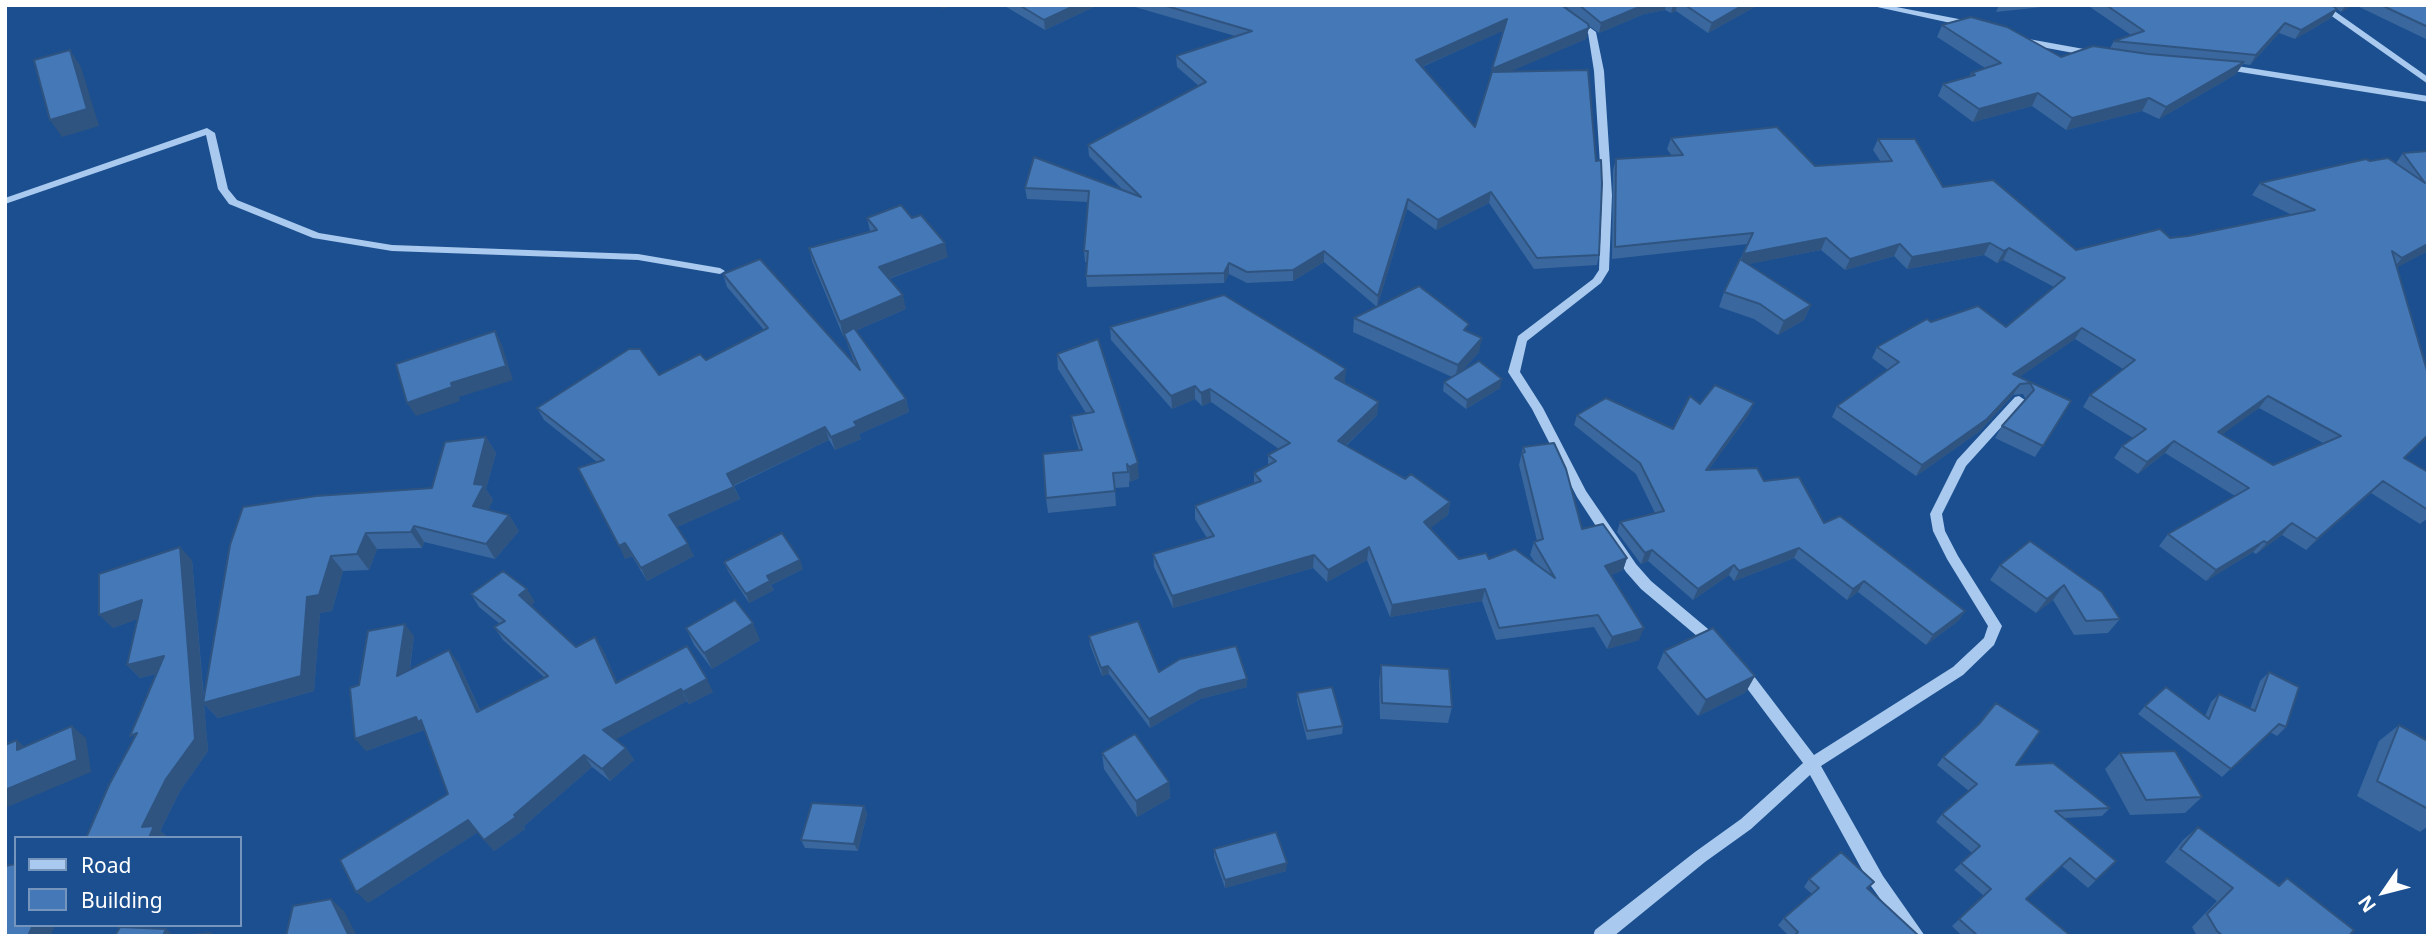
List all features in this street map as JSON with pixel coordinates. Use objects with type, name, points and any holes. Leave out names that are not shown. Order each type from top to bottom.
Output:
[{"type":"street","points":[[1553,5],[1592,32],[1600,71],[1607,195],[1604,270],[1597,281],[1522,340],[1514,372],[1537,408],[1581,494],[1631,568],[1646,585],[1730,659],[1812,764],[1877,881],[1917,936]]},
{"type":"street","points":[[1872,5],[1977,26]]},
{"type":"street","points":[[2320,5],[2428,81]]},
{"type":"street","points":[[2016,38],[2103,55]]},
{"type":"street","points":[[2214,66],[2428,99]]},
{"type":"street","points":[[5,201],[206,131],[210,133],[223,189],[233,202],[317,236],[392,248],[638,257],[720,271]]},
{"type":"street","points":[[1601,936],[1746,824],[1812,764],[1958,670],[1989,641],[1996,626],[1953,559],[1939,531],[1936,514],[1961,463],[2019,400]]},
{"type":"building","points":[[1019,5],[1076,5],[1044,20]]},
{"type":"building","points":[[1163,5],[1561,5],[1588,24],[1589,28],[1492,69],[1507,19],[1416,60],[1475,127],[1492,72],[1588,70],[1596,161],[1601,160],[1599,255],[1537,258],[1491,192],[1438,220],[1408,199],[1378,296],[1324,251],[1293,270],[1247,272],[1229,263],[1224,273],[1086,276],[1088,251],[1084,251],[1089,191],[1025,188],[1034,157],[1141,197],[1088,145],[1206,82],[1176,56],[1252,31]]},
{"type":"building","points":[[1579,5],[1644,5],[1601,23]]},
{"type":"building","points":[[1685,5],[1743,5],[1712,23]]},
{"type":"building","points":[[2106,5],[2331,5],[2337,9],[2301,30],[2285,23],[2256,55],[2114,41],[2144,31]]},
{"type":"building","points":[[2381,5],[2428,5],[2428,27]]},
{"type":"building","points":[[1971,17],[2007,27],[2061,57],[2093,46],[2148,54],[2244,62],[2166,107],[2149,98],[2072,118],[2038,93],[1979,109],[1943,84],[1975,75],[1971,73],[2001,63],[1942,25]]},
{"type":"building","points":[[70,50],[87,109],[50,120],[34,60]]},
{"type":"building","points":[[1777,127],[1815,166],[1892,161],[1878,139],[1915,139],[1943,187],[1993,180],[2076,250],[2160,229],[2170,238],[2188,236],[2315,210],[2260,183],[2366,159],[2370,161],[2388,158],[2425,183],[2403,153],[2428,151],[2428,244],[2402,258],[2392,251],[2428,374],[2428,435],[2404,458],[2428,472],[2428,510],[2383,481],[2317,539],[2292,523],[2267,543],[2264,541],[2216,570],[2168,534],[2249,488],[2174,441],[2147,462],[2122,446],[2146,429],[2090,395],[2135,360],[2082,328],[2013,374],[2071,401],[2043,446],[2002,426],[2034,390],[2030,383],[2020,384],[1987,419],[1922,465],[1837,406],[1899,362],[1877,347],[1927,319],[1931,322],[1978,306],[2006,327],[2065,278],[2009,248],[2004,251],[1990,243],[1912,257],[1900,244],[1850,259],[1826,238],[1743,254],[1753,233],[1615,247],[1616,159],[1683,155],[1671,138]],"holes":[[[2268,396],[2341,436],[2273,465],[2218,432]]]},
{"type":"building","points":[[901,205],[912,218],[921,215],[945,243],[879,267],[903,295],[840,322],[809,248],[877,230],[867,218]]},
{"type":"building","points":[[760,259],[860,370],[844,334],[854,328],[906,399],[854,422],[857,426],[831,437],[825,427],[727,474],[734,487],[669,515],[688,544],[641,568],[625,543],[619,546],[578,468],[604,460],[537,408],[629,349],[640,349],[659,375],[700,354],[706,360],[768,328],[723,274]]},
{"type":"building","points":[[1740,259],[1811,305],[1784,321],[1760,304],[1724,292]]},
{"type":"building","points":[[1419,286],[1469,324],[1464,330],[1482,338],[1458,365],[1354,318]]},
{"type":"building","points":[[1224,295],[1346,369],[1335,378],[1379,402],[1338,441],[1405,479],[1411,474],[1450,502],[1424,522],[1459,559],[1486,553],[1489,559],[1515,549],[1555,578],[1534,542],[1543,539],[1522,453],[1525,452],[1523,447],[1554,443],[1566,469],[1582,529],[1603,524],[1627,558],[1605,566],[1644,628],[1612,637],[1598,615],[1499,628],[1485,589],[1392,605],[1369,547],[1328,570],[1314,555],[1172,596],[1153,554],[1214,536],[1195,506],[1261,481],[1254,473],[1276,461],[1268,455],[1290,443],[1210,389],[1201,393],[1195,386],[1171,396],[1110,327]]},
{"type":"building","points":[[495,331],[506,366],[451,383],[452,387],[407,403],[396,364]]},
{"type":"building","points":[[1098,339],[1138,463],[1129,467],[1127,464],[1128,472],[1113,473],[1115,491],[1046,498],[1043,454],[1082,450],[1071,416],[1094,412],[1057,354]]},
{"type":"building","points":[[1479,361],[1502,379],[1467,400],[1444,382]]},
{"type":"building","points":[[1715,385],[1754,403],[1706,470],[1757,468],[1764,481],[1799,477],[1824,523],[1840,516],[1965,611],[1933,635],[1864,581],[1853,589],[1799,548],[1739,571],[1734,565],[1698,589],[1652,550],[1645,553],[1620,522],[1664,511],[1640,463],[1577,415],[1606,398],[1673,429],[1690,396],[1700,404]]},
{"type":"building","points":[[486,437],[474,484],[484,485],[473,506],[509,515],[486,544],[414,526],[411,532],[366,533],[357,554],[331,556],[319,595],[307,597],[301,676],[203,703],[230,545],[243,507],[316,496],[432,488],[445,442]]},
{"type":"building","points":[[782,533],[800,560],[767,576],[770,581],[746,594],[724,562]]},
{"type":"building","points":[[2030,541],[2102,592],[2120,619],[2086,621],[2064,585],[2047,599],[2000,565]]},
{"type":"building","points":[[180,547],[195,739],[166,779],[142,827],[154,826],[150,836],[87,836],[109,785],[137,733],[130,736],[164,656],[127,665],[142,600],[99,615],[99,574]]},
{"type":"building","points":[[503,571],[527,589],[519,595],[576,647],[595,637],[616,683],[687,646],[707,679],[683,692],[681,689],[603,730],[626,748],[602,769],[584,755],[514,815],[516,817],[484,840],[468,820],[356,892],[340,860],[448,794],[421,720],[418,722],[416,717],[355,739],[350,688],[359,685],[368,631],[405,624],[397,676],[449,650],[477,712],[548,676],[494,627],[505,621],[471,594]]},
{"type":"building","points":[[735,600],[753,623],[704,653],[686,628]]},
{"type":"building","points":[[1138,621],[1159,672],[1180,659],[1236,646],[1247,679],[1200,690],[1149,719],[1108,666],[1101,668],[1089,636]]},
{"type":"building","points":[[1713,628],[1755,676],[1706,700],[1664,651]]},
{"type":"building","points":[[1381,665],[1449,669],[1452,707],[1382,703]]},
{"type":"building","points":[[2269,672],[2299,687],[2286,727],[2279,724],[2231,769],[2145,706],[2166,687],[2209,719],[2219,694],[2255,711]]},
{"type":"building","points":[[1332,687],[1343,726],[1307,731],[1297,693]]},
{"type":"building","points":[[1996,703],[2040,731],[2016,765],[2053,763],[2110,808],[2055,811],[2116,861],[2096,880],[2070,858],[2026,899],[2071,936],[1978,936],[1959,919],[1991,889],[1961,863],[1980,846],[1942,814],[1977,784],[1943,757],[1979,724]]},
{"type":"building","points":[[2399,725],[2428,741],[2428,809],[2377,781]]},
{"type":"building","points":[[72,726],[77,760],[5,790],[5,745],[17,740],[17,750]]},
{"type":"building","points":[[1135,734],[1169,782],[1136,801],[1102,753]]},
{"type":"building","points":[[2175,751],[2202,797],[2146,800],[2120,753]]},
{"type":"building","points":[[812,803],[864,806],[854,844],[801,840]]},
{"type":"building","points":[[2198,827],[2279,886],[2287,878],[2354,930],[2349,936],[2223,936],[2207,914],[2233,888],[2180,849]]},
{"type":"building","points":[[1276,832],[1287,863],[1225,880],[1214,849]]},
{"type":"building","points":[[1841,852],[1874,882],[1867,888],[1919,936],[1794,936],[1798,932],[1784,918],[1819,888],[1809,879]]},
{"type":"building","points":[[14,864],[14,927],[32,927],[28,936],[5,936],[5,866]]},
{"type":"building","points":[[331,899],[349,936],[286,936],[293,906]]},
{"type":"building","points":[[120,927],[166,929],[163,936],[115,936]]},
{"type":"building","points":[[211,933],[210,936],[182,936]]}]
